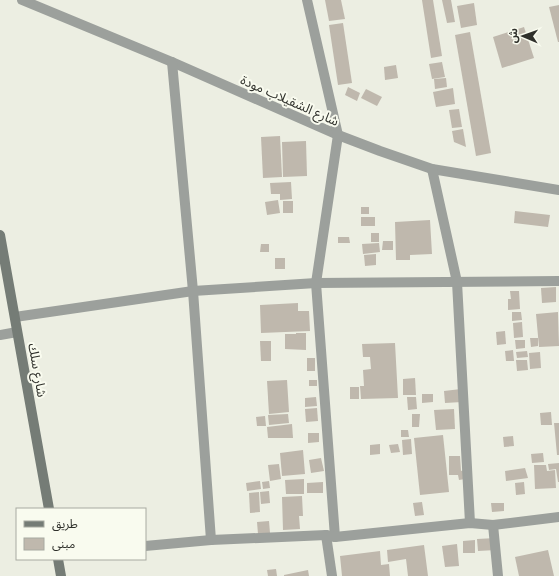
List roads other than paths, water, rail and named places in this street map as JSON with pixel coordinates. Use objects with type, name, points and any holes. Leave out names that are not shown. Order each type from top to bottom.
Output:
[{"type":"street","name":"شارع الشقيلاب مودة","points":[[22,0],[41,4],[338,135],[432,169],[559,190]]},
{"type":"street","points":[[307,0],[338,135],[316,284],[332,576]]},
{"type":"street","points":[[172,62],[193,291],[211,540]]},
{"type":"street","points":[[432,169],[457,282],[470,523]]},
{"type":"street","name":"شارع سلك","points":[[0,235],[49,508]]},
{"type":"street","points":[[15,317],[193,291],[316,284],[559,281]]},
{"type":"street","points":[[0,335],[18,332]]},
{"type":"street","points":[[146,546],[211,540],[331,536],[470,523],[493,525],[559,517]]},
{"type":"street","points":[[493,525],[498,576]]},
{"type":"street","points":[[58,560],[61,576]]}]
